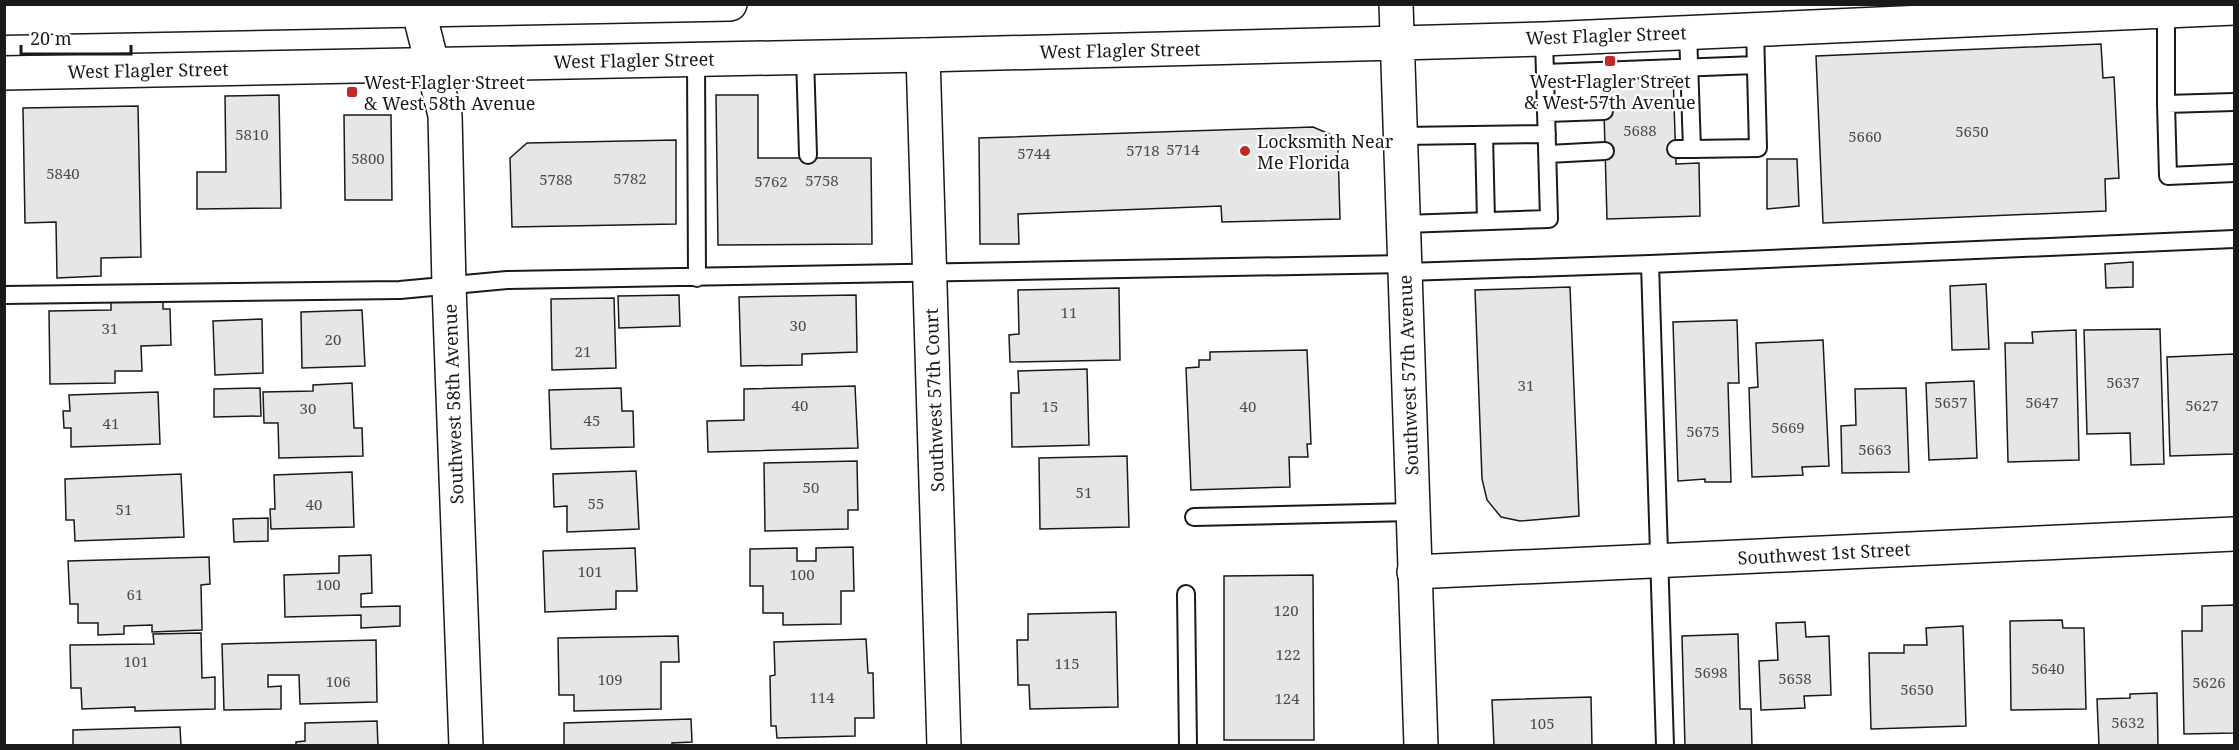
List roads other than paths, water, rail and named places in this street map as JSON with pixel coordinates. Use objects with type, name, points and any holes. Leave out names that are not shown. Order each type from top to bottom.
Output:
[{"type":"main road","points":[[4,18],[60,11],[730,4]]},
{"type":"main road","name":"Southwest 57th Avenue","points":[[1396,4],[1421,746]]},
{"type":"main road","name":"West Flagler Street","points":[[4,73],[923,55],[1544,39],[2223,7]]},
{"type":"main road","name":"Southwest 58th Avenue","points":[[418,8],[446,115],[449,285],[466,746]]},
{"type":"main road","name":"Southwest 57th Court","points":[[923,55],[944,746]]},
{"type":"main road","name":"Southwest 1st Street","points":[[1414,572],[2235,534]]},
{"type":"lane","points":[[2166,11],[2168,176],[2235,173]]},
{"type":"lane","points":[[1688,32],[1689,68],[1682,109],[1684,149],[1758,148],[1755,29]]},
{"type":"lane","points":[[1404,224],[1550,219],[1544,39]]},
{"type":"lane","points":[[805,57],[808,155]]},
{"type":"lane","points":[[696,59],[697,278]]},
{"type":"lane","points":[[1545,73],[1756,66]]},
{"type":"lane","points":[[2166,104],[2235,102]]},
{"type":"lane","points":[[1547,113],[1604,111]]},
{"type":"lane","points":[[1402,136],[1547,134]]},
{"type":"lane","points":[[1484,135],[1486,221]]},
{"type":"lane","points":[[1548,154],[1605,151]]},
{"type":"lane","points":[[4,295],[400,290],[507,280],[930,272],[1650,264],[2235,239]]},
{"type":"lane","points":[[1650,264],[1665,746]]},
{"type":"lane","points":[[1194,517],[1412,512]]},
{"type":"lane","points":[[1186,594],[1188,746]]},
{"type":"place","name":"West Flagler Street & West 57th Avenue","points":[[1610,61]]},
{"type":"place","name":"West Flagler Street & West 58th Avenue","points":[[352,92]]},
{"type":"place","name":"Locksmith Near Me Florida","points":[[1245,151]]}]
